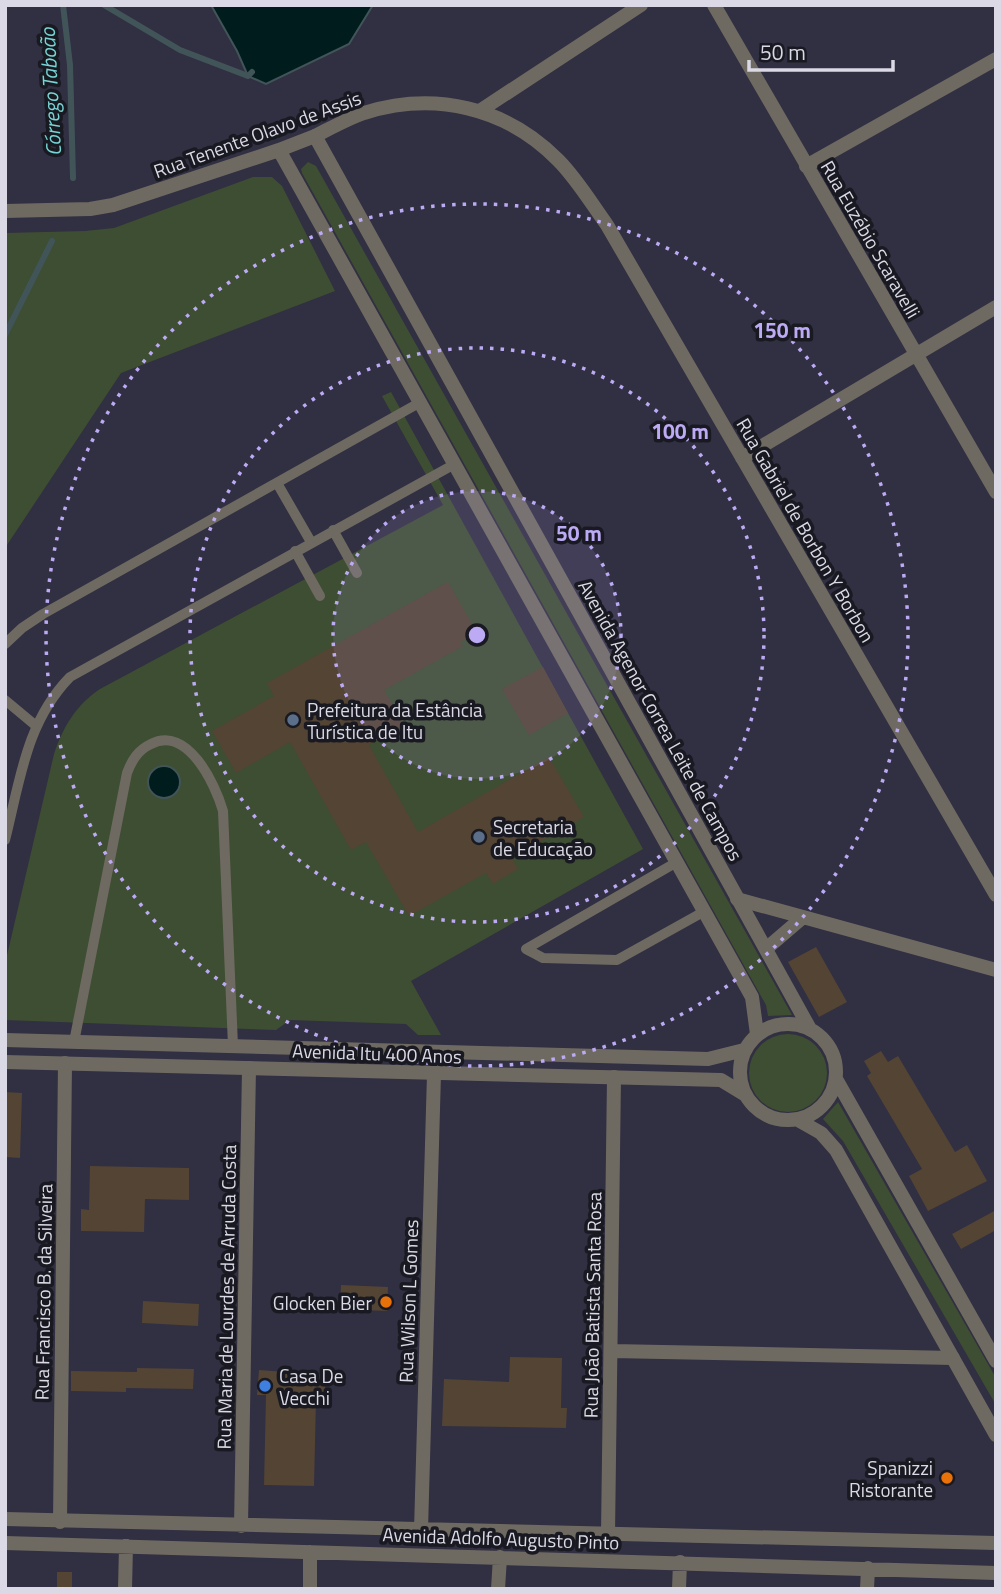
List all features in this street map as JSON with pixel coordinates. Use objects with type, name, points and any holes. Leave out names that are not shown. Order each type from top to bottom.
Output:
[{"type":"street","points":[[481,110],[641,5]]},
{"type":"street","name":"Rua Euzébio Scaravelli","points":[[714,5],[996,492]]},
{"type":"street","points":[[806,166],[996,59]]},
{"type":"street","name":"Rua Tenente Olavo de Assis","points":[[5,211],[90,209],[113,205],[279,150],[362,114],[393,106],[424,103],[481,110]]},
{"type":"street","name":"Rua Gabriel de Borbon Y Borbon","points":[[481,110],[526,132],[558,160],[607,225],[996,895]]},
{"type":"street","name":"Avenida Agenor Correa Leite de Campos","points":[[315,136],[810,1029]]},
{"type":"street","points":[[279,150],[752,997],[757,1034]]},
{"type":"street","points":[[742,458],[996,307]]},
{"type":"street","points":[[979,865],[996,861]]},
{"type":"street","points":[[737,899],[996,970]]},
{"type":"street","points":[[767,948],[802,918]]},
{"type":"street","points":[[836,1079],[831,1095],[811,1115],[798,1119],[772,1118],[751,1104],[744,1094],[739,1072],[744,1050],[757,1034],[767,1028],[789,1024],[810,1029],[826,1042],[832,1051],[836,1079],[996,1361]]},
{"type":"street","name":"Avenida Itu 400 Anos","points":[[5,1040],[708,1059],[744,1050]]},
{"type":"street","name":"Avenida Itu 400 Anos","points":[[5,1062],[721,1080],[744,1094]]},
{"type":"street","name":"Rua Francisco B. da Silveira","points":[[60,1522],[65,1063]]},
{"type":"street","name":"Rua Maria de Lourdes de Arruda Costa","points":[[241,1526],[249,1068]]},
{"type":"street","name":"Rua Wilson L Gomes","points":[[421,1530],[433,1074]]},
{"type":"street","name":"Rua João Batista Santa Rosa","points":[[608,1534],[614,1077]]},
{"type":"street","points":[[798,1119],[821,1133],[836,1150],[996,1435]]},
{"type":"street","points":[[612,1351],[953,1359]]},
{"type":"street","name":"Avenida Adolfo Augusto Pinto","points":[[5,1519],[996,1543]]},
{"type":"street","name":"Avenida Adolfo Augusto Pinto","points":[[5,1543],[996,1573]]},
{"type":"street","points":[[125,1589],[126,1546]]},
{"type":"street","points":[[310,1552],[310,1589]]},
{"type":"street","points":[[498,1589],[500,1557]]},
{"type":"street","points":[[679,1589],[680,1562]]},
{"type":"street","points":[[867,1589],[868,1568]]},
{"type":"lane","points":[[5,644],[43,614],[419,403]]},
{"type":"lane","points":[[5,840],[35,725],[56,691],[70,677],[453,465]]},
{"type":"lane","points":[[277,483],[311,542]]},
{"type":"lane","points":[[333,530],[356,573]]},
{"type":"lane","points":[[295,551],[320,596]]},
{"type":"lane","points":[[5,700],[35,725]]},
{"type":"lane","points":[[74,1042],[127,773],[138,752],[160,739],[183,744],[194,755],[219,795],[223,811],[233,1046]]},
{"type":"lane","points":[[677,862],[526,949],[543,958],[617,960],[705,911]]},
{"type":"green space","points":[[308,162],[316,166],[792,1015],[768,1016],[766,1005],[302,173],[301,169]]},
{"type":"green space","points":[[253,177],[272,177],[282,186],[335,291],[121,373],[5,548],[5,233],[114,228]]},
{"type":"green space","points":[[391,392],[643,849],[411,981],[441,1035],[418,1035],[406,1024],[290,1020],[276,1030],[5,1020],[5,964],[54,754],[77,709],[100,689],[443,505],[382,396]]},
{"type":"green space","points":[[788,1034],[803,1037],[820,1051],[827,1073],[824,1088],[810,1105],[788,1112],[773,1109],[756,1095],[749,1073],[752,1058],[766,1041]]},
{"type":"green space","points":[[838,1102],[996,1378],[996,1405],[843,1141],[823,1119]]},
{"type":"shaded area","points":[[211,5],[373,5],[349,44],[266,84],[248,76]]},
{"type":"shaded area","points":[[164,766],[175,771],[180,782],[175,793],[164,798],[153,793],[148,782],[153,771]]},
{"type":"building","points":[[448,582],[477,633],[460,642],[463,646],[384,690],[404,725],[369,745],[418,832],[549,757],[584,817],[512,858],[518,869],[493,884],[486,873],[409,916],[366,842],[351,850],[290,742],[236,773],[212,731],[274,696],[267,683]]},
{"type":"building","points":[[543,667],[568,713],[529,735],[502,689]]},
{"type":"building","points":[[816,947],[847,1002],[819,1017],[788,962]]},
{"type":"building","points":[[881,1051],[888,1062],[898,1056],[955,1152],[967,1145],[987,1181],[928,1211],[909,1176],[922,1169],[867,1076],[871,1073],[864,1061]]},
{"type":"building","points":[[5,1092],[22,1093],[20,1158],[5,1157]]},
{"type":"building","points":[[90,1166],[189,1168],[189,1200],[145,1199],[144,1232],[81,1231],[81,1209],[89,1210]]},
{"type":"building","points":[[996,1210],[996,1230],[961,1249],[952,1234]]},
{"type":"building","points":[[341,1285],[388,1287],[387,1311],[340,1309]]},
{"type":"building","points":[[143,1301],[199,1304],[198,1326],[142,1323]]},
{"type":"building","points":[[510,1357],[562,1358],[561,1408],[567,1408],[566,1428],[442,1426],[444,1379],[509,1382]]},
{"type":"building","points":[[137,1368],[194,1369],[193,1389],[71,1391],[71,1371],[137,1372]]},
{"type":"building","points":[[259,1370],[326,1375],[324,1399],[316,1399],[314,1486],[264,1485],[266,1395],[257,1395]]},
{"type":"building","points":[[57,1572],[72,1572],[72,1589],[57,1589]]},
{"type":"waterway","name":"Córrego Taboão","points":[[63,5],[70,65],[73,178]]},
{"type":"waterway","points":[[104,5],[180,50],[248,76],[252,72]]},
{"type":"waterway","name":"Córrego Taboão","points":[[5,335],[52,241]]},
{"type":"place","name":"Prefeitura da Estância Turística de Itu","points":[[293,720]]},
{"type":"place","name":"Secretaria de Educação","points":[[479,837]]},
{"type":"place","name":"Glocken Bier","points":[[386,1302]]},
{"type":"place","name":"Casa De Vecchi","points":[[265,1386]]},
{"type":"place","name":"Spanizzi Ristorante","points":[[947,1478]]}]
